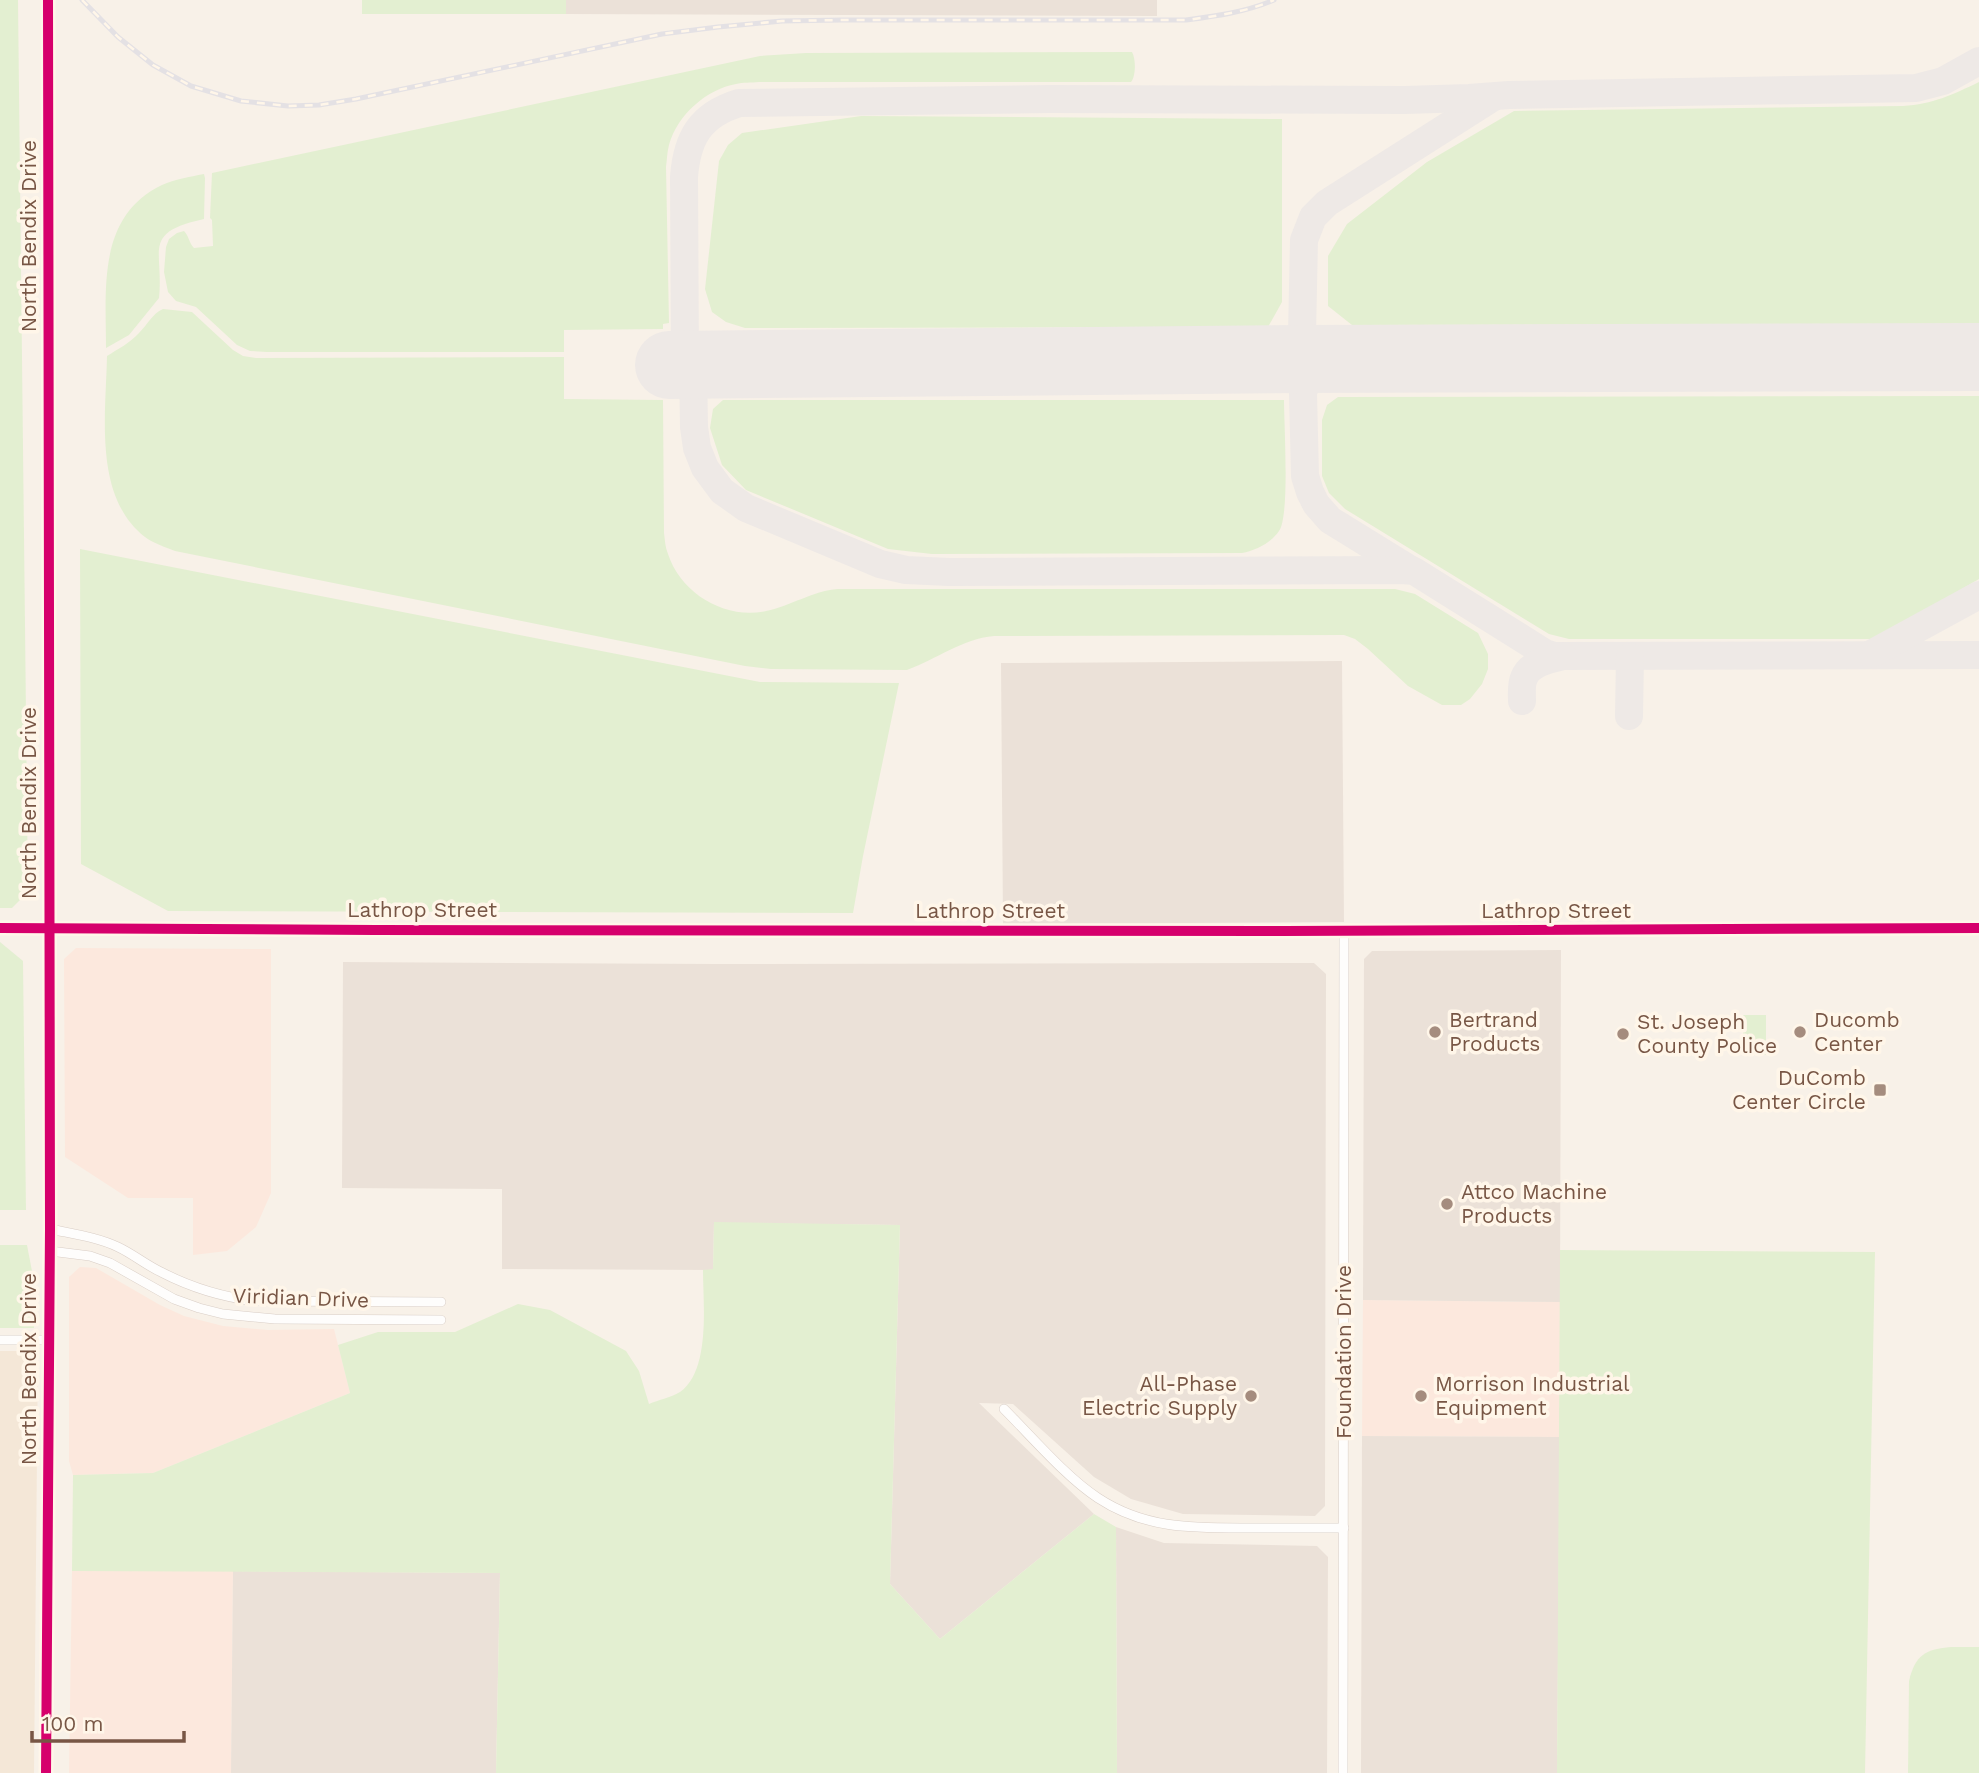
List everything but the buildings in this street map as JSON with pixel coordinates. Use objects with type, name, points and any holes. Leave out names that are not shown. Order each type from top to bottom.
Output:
[{"type":"street","name":"North Bendix Drive","points":[[46,1773],[50,1251],[48,0]]},
{"type":"street","name":"Lathrop Street","points":[[0,928],[1344,931],[1979,928]]},
{"type":"street","name":"Foundation Drive","points":[[1343,1773],[1344,931]]},
{"type":"street","name":"Viridian Drive","points":[[50,1229],[95,1238],[118,1247],[181,1282],[241,1299],[441,1302]]},
{"type":"street","name":"Viridian Drive","points":[[50,1251],[90,1256],[110,1263],[174,1299],[223,1314],[275,1320],[441,1320]]},
{"type":"street","points":[[0,1340],[49,1340]]},
{"type":"street","points":[[1004,1409],[1084,1488],[1137,1518],[1196,1528],[1344,1528]]},
{"type":"shaded area","points":[[566,0],[1157,0],[1157,16],[566,14]]},
{"type":"shaded area","points":[[1342,661],[1344,922],[1003,924],[1001,663]]},
{"type":"shaded area","points":[[76,948],[271,949],[271,1193],[256,1227],[227,1251],[193,1255],[193,1198],[128,1198],[65,1157],[64,959]]},
{"type":"shaded area","points":[[1561,950],[1560,1302],[1363,1300],[1364,959],[1372,951]]},
{"type":"shaded area","points":[[343,962],[1314,963],[1326,974],[1325,1506],[1315,1516],[1183,1514],[1131,1499],[1094,1477],[1013,1404],[979,1403],[1094,1514],[940,1639],[890,1584],[900,1225],[714,1223],[713,1270],[502,1269],[502,1189],[342,1188]]},
{"type":"shaded area","points":[[80,1267],[96,1268],[184,1316],[223,1326],[268,1330],[334,1329],[350,1393],[153,1473],[73,1475],[69,1461],[69,1277]]},
{"type":"shaded area","points":[[1363,1300],[1560,1302],[1560,1437],[1362,1436]]},
{"type":"shaded area","points":[[0,1351],[38,1351],[34,1773],[0,1773]]},
{"type":"shaded area","points":[[1362,1436],[1560,1437],[1557,1773],[1361,1773]]},
{"type":"shaded area","points":[[1116,1527],[1164,1543],[1317,1546],[1328,1557],[1327,1773],[1117,1773]]},
{"type":"shaded area","points":[[72,1571],[233,1571],[231,1773],[69,1773]]},
{"type":"shaded area","points":[[233,1571],[500,1573],[496,1773],[231,1773]]},
{"type":"green space","points":[[0,0],[18,0],[28,892],[12,908],[0,908]]},
{"type":"green space","points":[[362,0],[566,0],[566,14],[362,14]]},
{"type":"green space","points":[[1132,52],[1135,67],[1131,82],[759,82],[739,83],[714,91],[686,114],[673,134],[668,148],[666,167],[669,323],[663,324],[663,329],[564,330],[564,352],[250,351],[237,345],[196,307],[176,301],[168,292],[164,272],[169,239],[184,231],[194,248],[213,246],[210,218],[212,173],[760,56],[806,53]]},
{"type":"green space","points":[[1979,82],[1979,324],[1352,325],[1328,306],[1328,256],[1347,224],[1427,162],[1514,111],[1903,106],[1942,98]]},
{"type":"green space","points":[[861,116],[1282,119],[1282,302],[1268,327],[745,328],[726,322],[712,312],[705,289],[719,161],[728,145],[742,133]]},
{"type":"green space","points":[[204,174],[204,219],[184,224],[163,237],[159,255],[159,298],[129,335],[106,348],[110,256],[126,215],[141,198],[162,185]]},
{"type":"green space","points":[[163,309],[192,312],[243,356],[564,357],[564,399],[663,400],[664,533],[667,551],[674,568],[694,592],[707,601],[736,612],[766,611],[838,589],[1395,589],[1415,594],[1478,633],[1488,654],[1488,669],[1482,684],[1470,699],[1461,705],[1442,705],[1408,686],[1368,649],[1344,635],[994,636],[960,645],[907,670],[771,669],[745,666],[175,551],[148,539],[128,520],[117,500],[106,453],[107,356],[132,340],[153,316]]},
{"type":"green space","points":[[1979,396],[1979,579],[1877,639],[1569,639],[1549,634],[1345,509],[1329,493],[1322,476],[1322,420],[1327,405],[1338,397]]},
{"type":"green space","points":[[723,400],[1284,400],[1285,489],[1282,522],[1276,535],[1267,542],[1242,553],[932,554],[888,549],[746,490],[722,465],[710,428],[713,409]]},
{"type":"green space","points":[[80,549],[760,682],[899,683],[853,913],[168,911],[81,864]]},
{"type":"green space","points":[[0,942],[23,961],[26,1210],[0,1210]]},
{"type":"green space","points":[[1743,1015],[1766,1015],[1766,1055],[1743,1054]]},
{"type":"green space","points":[[714,1222],[900,1225],[890,1584],[940,1639],[1094,1514],[1116,1527],[1117,1773],[496,1773],[500,1573],[72,1571],[73,1475],[153,1473],[350,1393],[338,1345],[378,1332],[455,1332],[518,1304],[550,1310],[626,1351],[639,1371],[649,1404],[677,1394],[690,1382],[701,1352],[704,1317],[703,1270],[713,1269]]},
{"type":"green space","points":[[0,1245],[27,1245],[35,1287],[34,1328],[0,1328]]},
{"type":"green space","points":[[1560,1250],[1875,1252],[1865,1773],[1557,1773]]},
{"type":"green space","points":[[1951,1647],[1979,1647],[1979,1773],[1908,1773],[1909,1681],[1912,1672],[1923,1655]]},
{"type":"taxiway","points":[[685,365],[684,177],[688,151],[705,121],[739,103],[1049,99],[1405,100],[1509,95],[1916,88],[1943,81],[1979,61]]},
{"type":"taxiway","points":[[1344,359],[1314,349],[1302,335],[1304,240],[1313,217],[1327,203],[1492,98]]},
{"type":"taxiway","points":[[1344,359],[1316,372],[1307,380],[1303,393],[1305,476],[1310,492],[1330,520],[1411,570]]},
{"type":"taxiway","points":[[693,365],[697,448],[705,468],[722,491],[746,508],[880,564],[906,570],[1402,570],[1414,571],[1545,653],[1554,656],[1979,655]]},
{"type":"taxiway","points":[[1871,654],[1979,595]]},
{"type":"taxiway","points":[[1522,701],[1523,680],[1530,669],[1540,662],[1563,656]]},
{"type":"taxiway","points":[[1629,716],[1630,657]]},
{"type":"runway","points":[[669,365],[1303,359],[1979,357]]},
{"type":"railway","points":[[82,0],[118,37],[153,65],[191,86],[241,101],[288,106],[319,105],[356,99],[662,34],[718,27],[782,21],[842,20],[1186,20],[1242,11],[1274,0]]},
{"type":"cycle path","points":[[46,1773],[50,1229],[48,0]]},
{"type":"cycle path","points":[[0,928],[1284,931],[1979,928]]},
{"type":"place","name":"Bertrand Products","points":[[1435,1032]]},
{"type":"place","name":"Ducomb Center","points":[[1800,1032]]},
{"type":"place","name":"St. Joseph County Police","points":[[1623,1034]]},
{"type":"place","name":"DuComb Center Circle","points":[[1880,1090]]},
{"type":"place","name":"Attco Machine Products","points":[[1447,1204]]},
{"type":"place","name":"All-Phase Electric Supply","points":[[1251,1396]]},
{"type":"place","name":"Morrison Industrial Equipment","points":[[1421,1396]]}]
